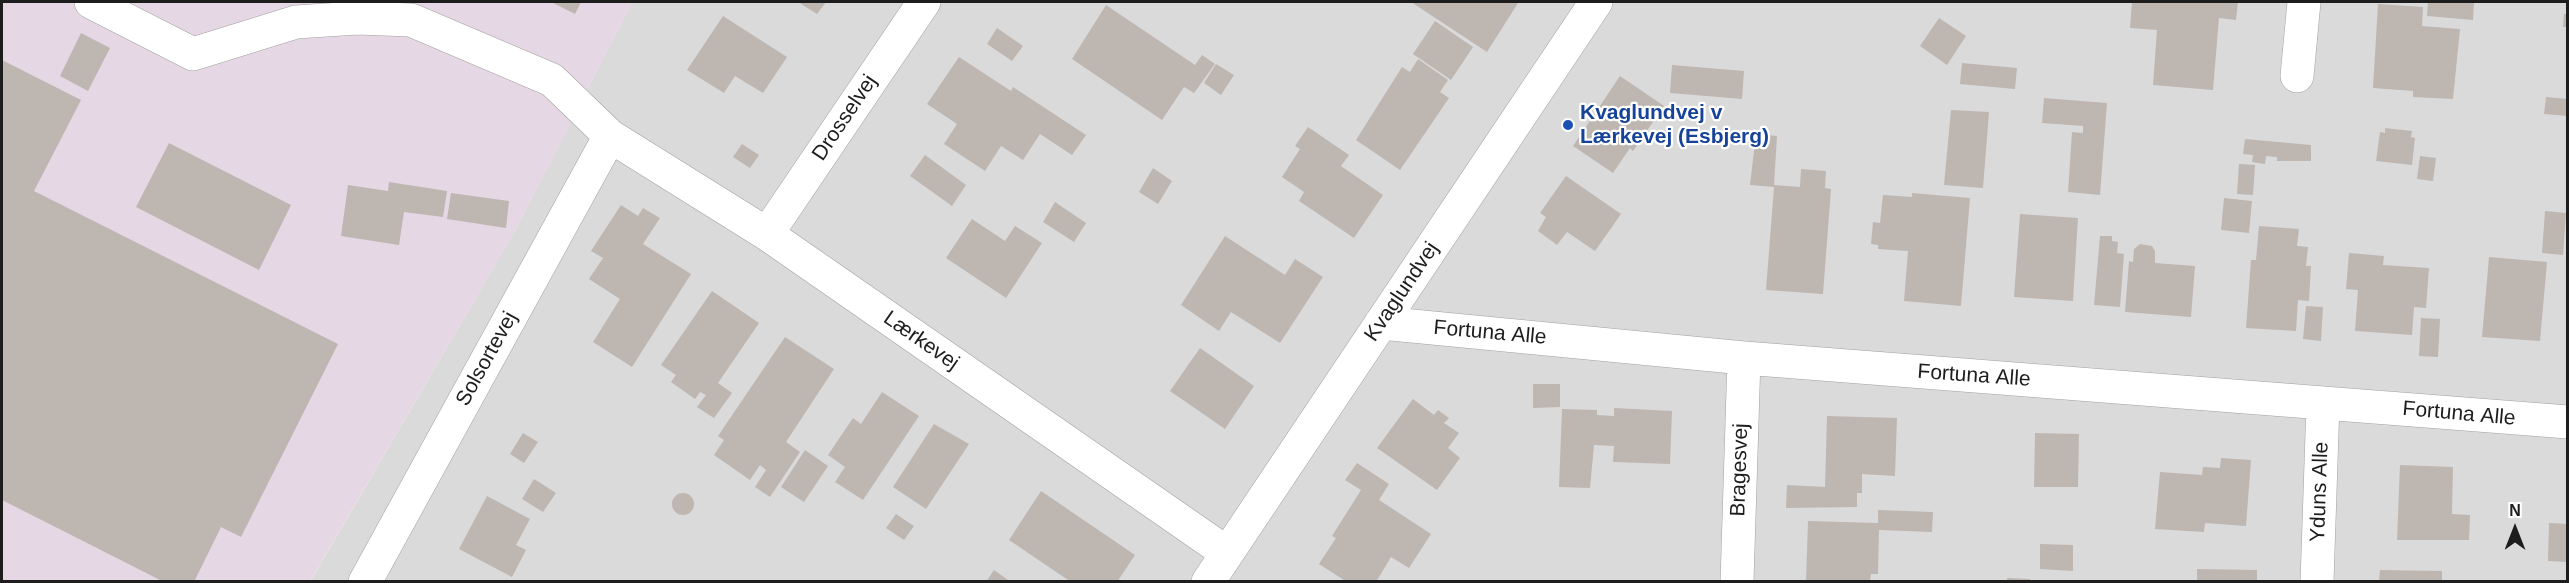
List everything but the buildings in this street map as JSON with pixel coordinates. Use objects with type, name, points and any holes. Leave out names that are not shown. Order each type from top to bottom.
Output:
[{"type":"street","name":"Lærkevej","points":[[91,2],[193,54],[296,22],[357,18],[411,20],[552,80],[610,136],[767,234],[1227,553]]},
{"type":"street","name":"Drosselvej","points":[[767,234],[924,2]]},
{"type":"street","name":"Kvaglundvej","points":[[1208,582],[1596,2]]},
{"type":"street","points":[[2297,76],[2304,2]]},
{"type":"street","name":"Solsortevej","points":[[365,582],[610,136]]},
{"type":"street","name":"Fortuna Alle","points":[[1381,323],[1744,358],[2568,422]]},
{"type":"street","name":"Bragesvej","points":[[1737,582],[1744,358]]},
{"type":"street","name":"Yduns Alle","points":[[2317,582],[2323,403]]},
{"type":"shaded area","points":[[2,2],[632,2],[516,229],[310,581],[2,581]]},
{"type":"shaded area","points":[[632,2],[2567,2],[2567,581],[310,582],[516,229]]},
{"type":"place","name":"Kvaglundvej v Lærkevej (Esbjerg)","points":[[1568,125]]}]
